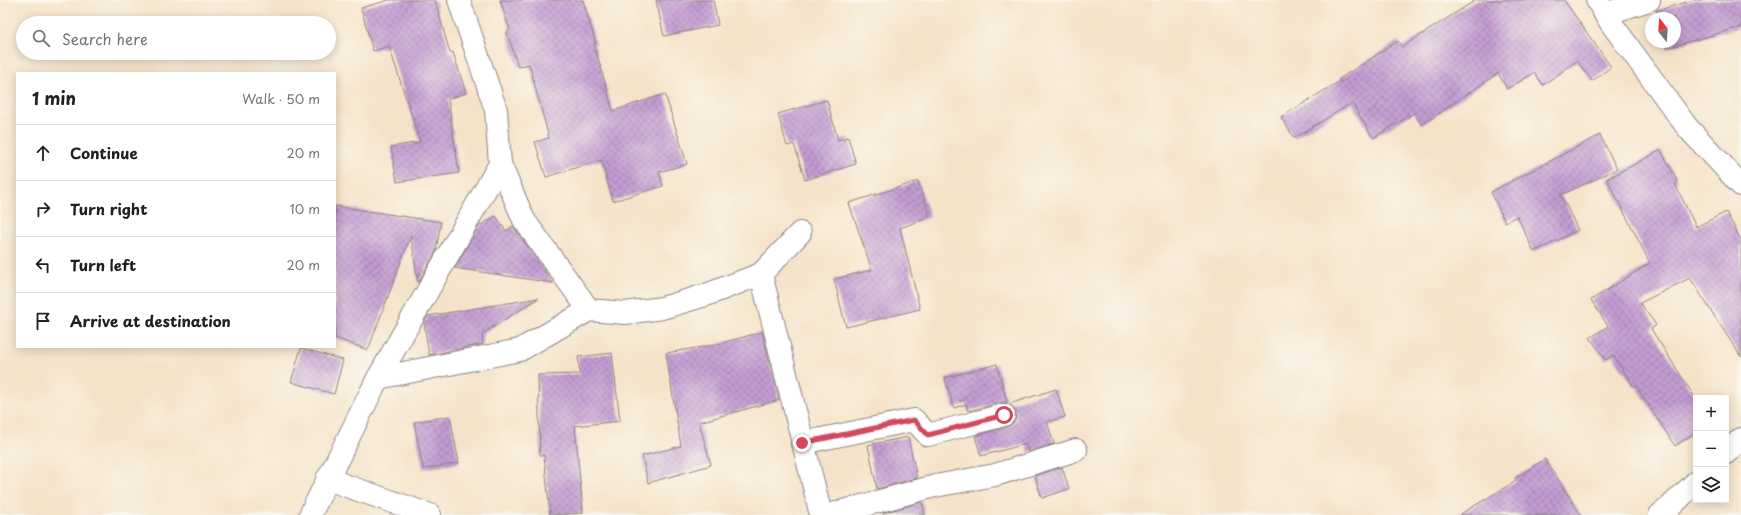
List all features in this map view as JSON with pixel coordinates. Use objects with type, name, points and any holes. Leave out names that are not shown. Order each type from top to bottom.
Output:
[{"type":"street","points":[[459,0],[496,110],[500,164],[524,220],[589,310]]},
{"type":"street","points":[[1649,0],[1601,7],[1687,127],[1741,185]]},
{"type":"street","points":[[310,515],[378,378],[500,164]]},
{"type":"street","points":[[378,378],[520,350],[589,310],[625,313],[662,308],[706,295],[761,274],[800,233]]},
{"type":"street","points":[[761,274],[821,515]]},
{"type":"street","points":[[802,443],[914,420],[928,435],[1004,415]]},
{"type":"street","points":[[1729,450],[1741,439]]},
{"type":"street","points":[[828,515],[935,486],[995,475],[1076,450]]},
{"type":"street","points":[[327,479],[430,515]]},
{"type":"street","points":[[1660,515],[1693,485]]},
{"type":"building","points":[[389,0],[435,0],[450,53],[453,52],[466,93],[448,99],[459,173],[397,182],[391,147],[420,142],[389,46],[373,51],[361,8]]},
{"type":"building","points":[[500,0],[583,0],[613,111],[665,94],[687,164],[659,172],[663,186],[613,201],[601,160],[546,177],[535,142],[549,138],[529,64],[518,67],[507,32],[510,30]]},
{"type":"building","points":[[656,0],[713,0],[718,25],[664,36]]},
{"type":"building","points":[[1476,0],[1564,0],[1611,67],[1592,81],[1577,61],[1543,85],[1534,73],[1507,89],[1498,73],[1422,125],[1414,113],[1373,138],[1352,103],[1294,138],[1281,117],[1340,81],[1339,79],[1398,41],[1402,47]]},
{"type":"building","points":[[1693,0],[1741,0],[1741,27],[1681,44],[1681,12],[1656,11]]},
{"type":"building","points":[[827,100],[838,140],[848,137],[856,164],[805,180],[794,144],[787,146],[778,114]]},
{"type":"building","points":[[1600,135],[1617,169],[1561,195],[1578,230],[1534,252],[1517,216],[1505,222],[1491,192]]},
{"type":"building","points":[[1661,150],[1678,182],[1675,184],[1696,227],[1726,212],[1741,240],[1741,357],[1690,278],[1640,303],[1656,325],[1651,329],[1693,395],[1693,434],[1675,446],[1636,386],[1634,387],[1613,355],[1606,360],[1590,338],[1608,326],[1591,300],[1650,263],[1607,179]]},
{"type":"building","points":[[918,181],[930,217],[900,228],[920,309],[846,327],[834,279],[872,270],[849,203]]},
{"type":"building","points":[[336,206],[441,222],[436,251],[418,283],[411,235],[368,350],[336,338]]},
{"type":"building","points":[[496,216],[506,231],[513,226],[553,283],[455,268],[478,227]]},
{"type":"building","points":[[539,298],[482,334],[483,344],[429,355],[424,322],[428,316]]},
{"type":"building","points":[[762,332],[779,400],[699,422],[711,465],[648,483],[642,456],[681,446],[666,353],[714,345]]},
{"type":"building","points":[[301,348],[343,360],[334,394],[291,382]]},
{"type":"building","points":[[612,353],[620,421],[575,426],[583,513],[550,515],[544,455],[540,455],[538,375],[580,374],[578,357]]},
{"type":"building","points":[[997,364],[1007,403],[1001,403],[968,411],[966,404],[954,408],[945,378]]},
{"type":"building","points":[[1056,389],[1065,417],[1047,422],[1054,444],[1028,452],[1026,444],[981,456],[975,436],[1007,427],[1012,424],[1016,419],[1016,412],[1009,404]]},
{"type":"building","points":[[450,416],[459,463],[423,469],[414,422]]},
{"type":"building","points":[[908,437],[917,478],[877,489],[868,445]]},
{"type":"building","points":[[1545,459],[1581,515],[1459,515],[1516,481],[1515,478]]},
{"type":"building","points":[[1062,467],[1069,489],[1042,498],[1035,476]]},
{"type":"building","points":[[922,502],[925,515],[883,515],[883,513]]},
{"type":"route","points":[[802,443],[914,420],[928,435],[1004,415]]}]
